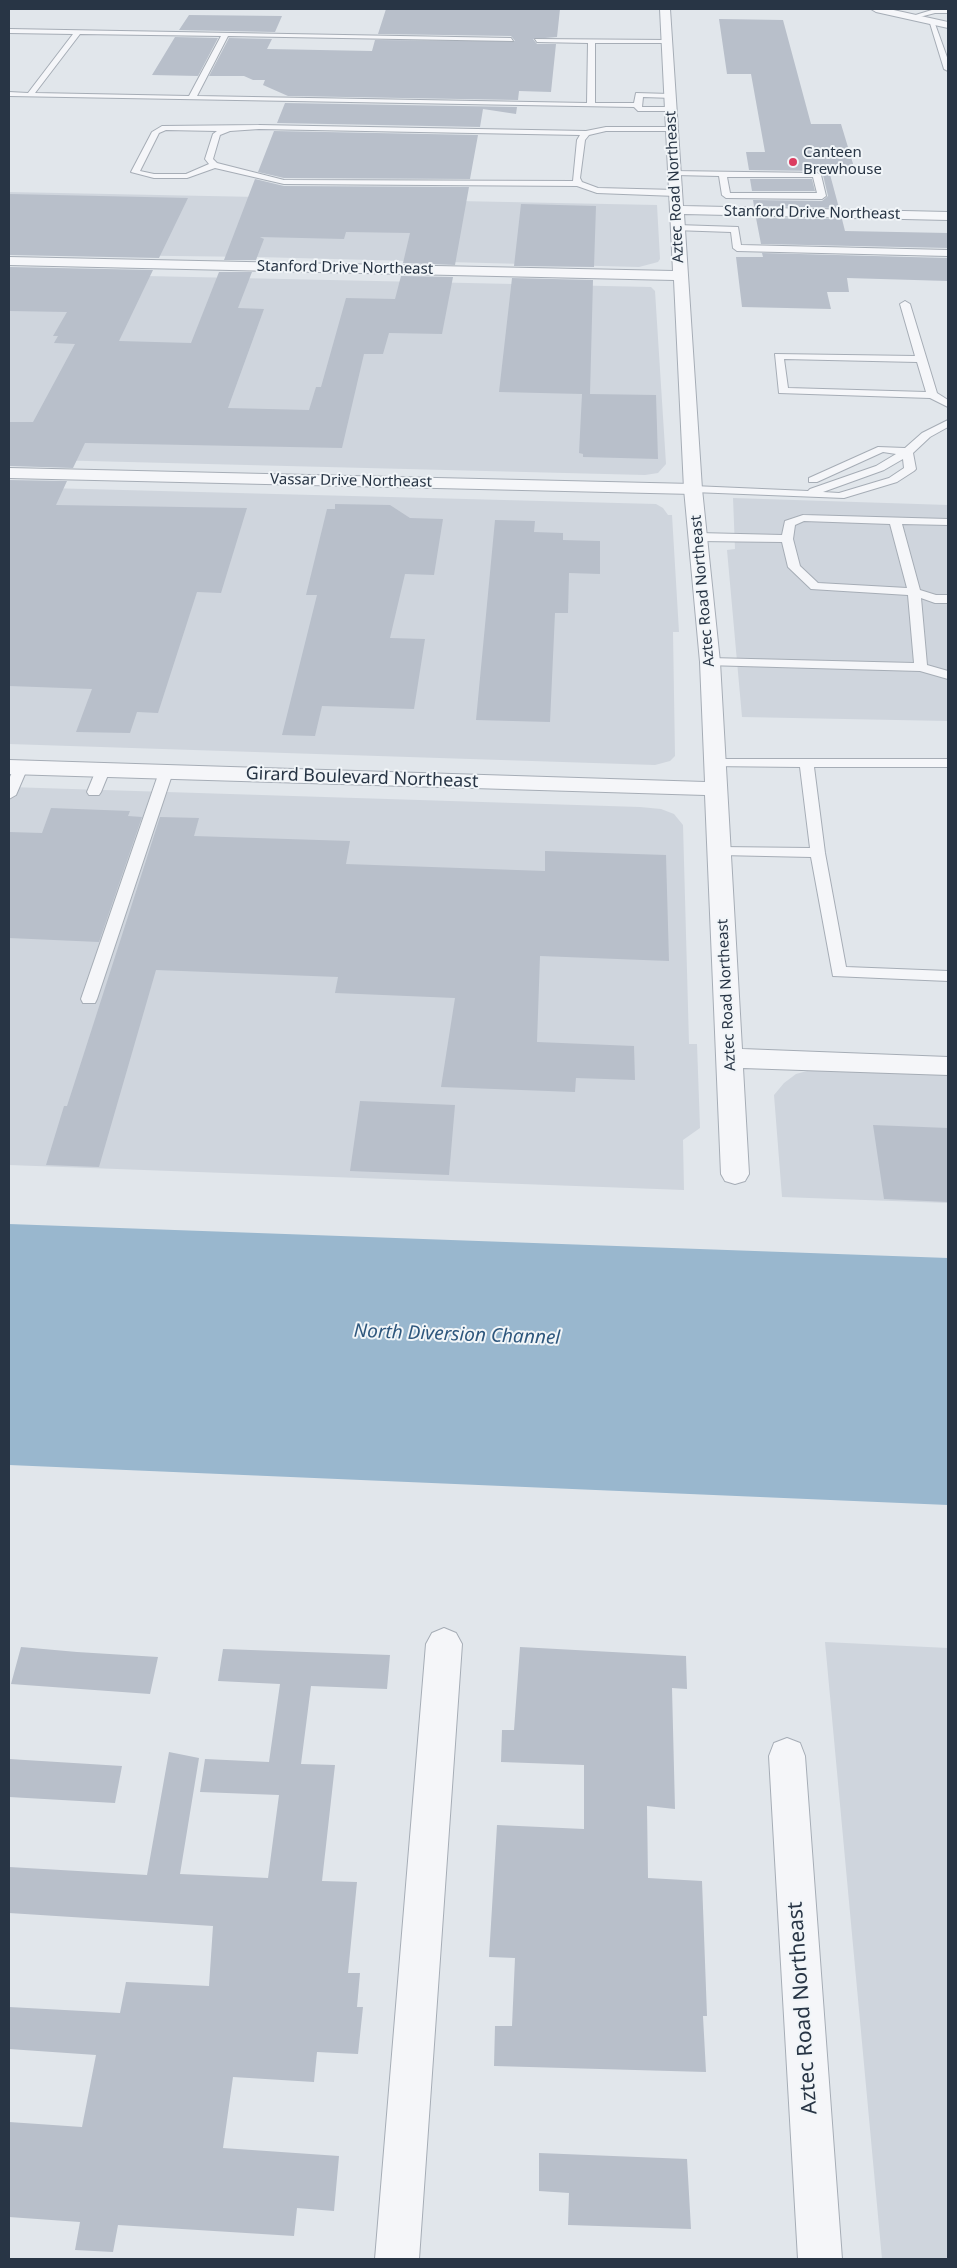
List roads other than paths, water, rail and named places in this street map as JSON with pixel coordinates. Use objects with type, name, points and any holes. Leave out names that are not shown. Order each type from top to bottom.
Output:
[{"type":"street","name":"Aztec Road Northeast","points":[[665,9],[693,489],[710,662],[713,763],[720,850],[735,1174]]},
{"type":"street","points":[[876,9],[912,17],[932,14],[948,25]]},
{"type":"street","name":"Stanford Drive Northeast","points":[[677,210],[948,216]]},
{"type":"street","name":"Stanford Drive Northeast","points":[[9,261],[680,276]]},
{"type":"street","name":"Vassar Drive Northeast","points":[[9,473],[693,489]]},
{"type":"street","name":"Girard Boulevard Northeast","points":[[15,767],[715,789]]},
{"type":"street","points":[[730,1058],[948,1066]]},
{"type":"street","points":[[397,2259],[444,1644]]},
{"type":"street","name":"Aztec Road Northeast","points":[[787,1756],[820,2259]]},
{"type":"lane","points":[[948,11],[932,14],[948,69]]},
{"type":"lane","points":[[9,30],[511,40]]},
{"type":"lane","points":[[30,95],[78,32]]},
{"type":"lane","points":[[192,98],[226,34]]},
{"type":"lane","points":[[537,40],[667,42]]},
{"type":"lane","points":[[591,105],[592,41]]},
{"type":"lane","points":[[9,94],[638,105]]},
{"type":"lane","points":[[638,96],[671,102],[638,109],[638,96]]},
{"type":"lane","points":[[672,129],[606,129],[586,134],[259,127],[229,129],[165,128],[156,132],[135,172],[154,176],[187,176],[214,166],[284,182],[578,184],[677,210],[734,229],[737,248],[948,253]]},
{"type":"lane","points":[[214,166],[209,159],[217,134],[229,129]]},
{"type":"lane","points":[[578,184],[576,178],[580,140],[586,134]]},
{"type":"lane","points":[[675,173],[816,175],[822,196],[726,195],[723,174]]},
{"type":"lane","points":[[905,304],[932,395]]},
{"type":"lane","points":[[921,359],[779,356],[783,391],[932,395],[948,404]]},
{"type":"lane","points":[[809,493],[880,468],[907,452],[926,435],[948,423]]},
{"type":"lane","points":[[809,493],[805,483],[882,449],[907,452]]},
{"type":"lane","points":[[693,489],[809,493],[840,496],[893,480],[910,469],[907,452]]},
{"type":"lane","points":[[948,522],[803,518],[789,523],[787,539],[794,567],[815,586],[914,592],[934,598],[948,599]]},
{"type":"lane","points":[[895,521],[914,592],[921,667]]},
{"type":"lane","points":[[698,537],[787,539]]},
{"type":"lane","points":[[710,662],[921,667],[948,675]]},
{"type":"lane","points":[[713,763],[948,763]]},
{"type":"lane","points":[[807,764],[818,853],[840,972],[948,976]]},
{"type":"lane","points":[[9,795],[15,767]]},
{"type":"lane","points":[[94,792],[104,770]]},
{"type":"lane","points":[[90,999],[166,772]]},
{"type":"lane","points":[[720,850],[818,853]]},
{"type":"water","name":"North Diversion Channel","points":[[9,1224],[948,1258],[948,1505],[9,1465]]},
{"type":"place","name":"Canteen Brewhouse","points":[[793,162]]}]
